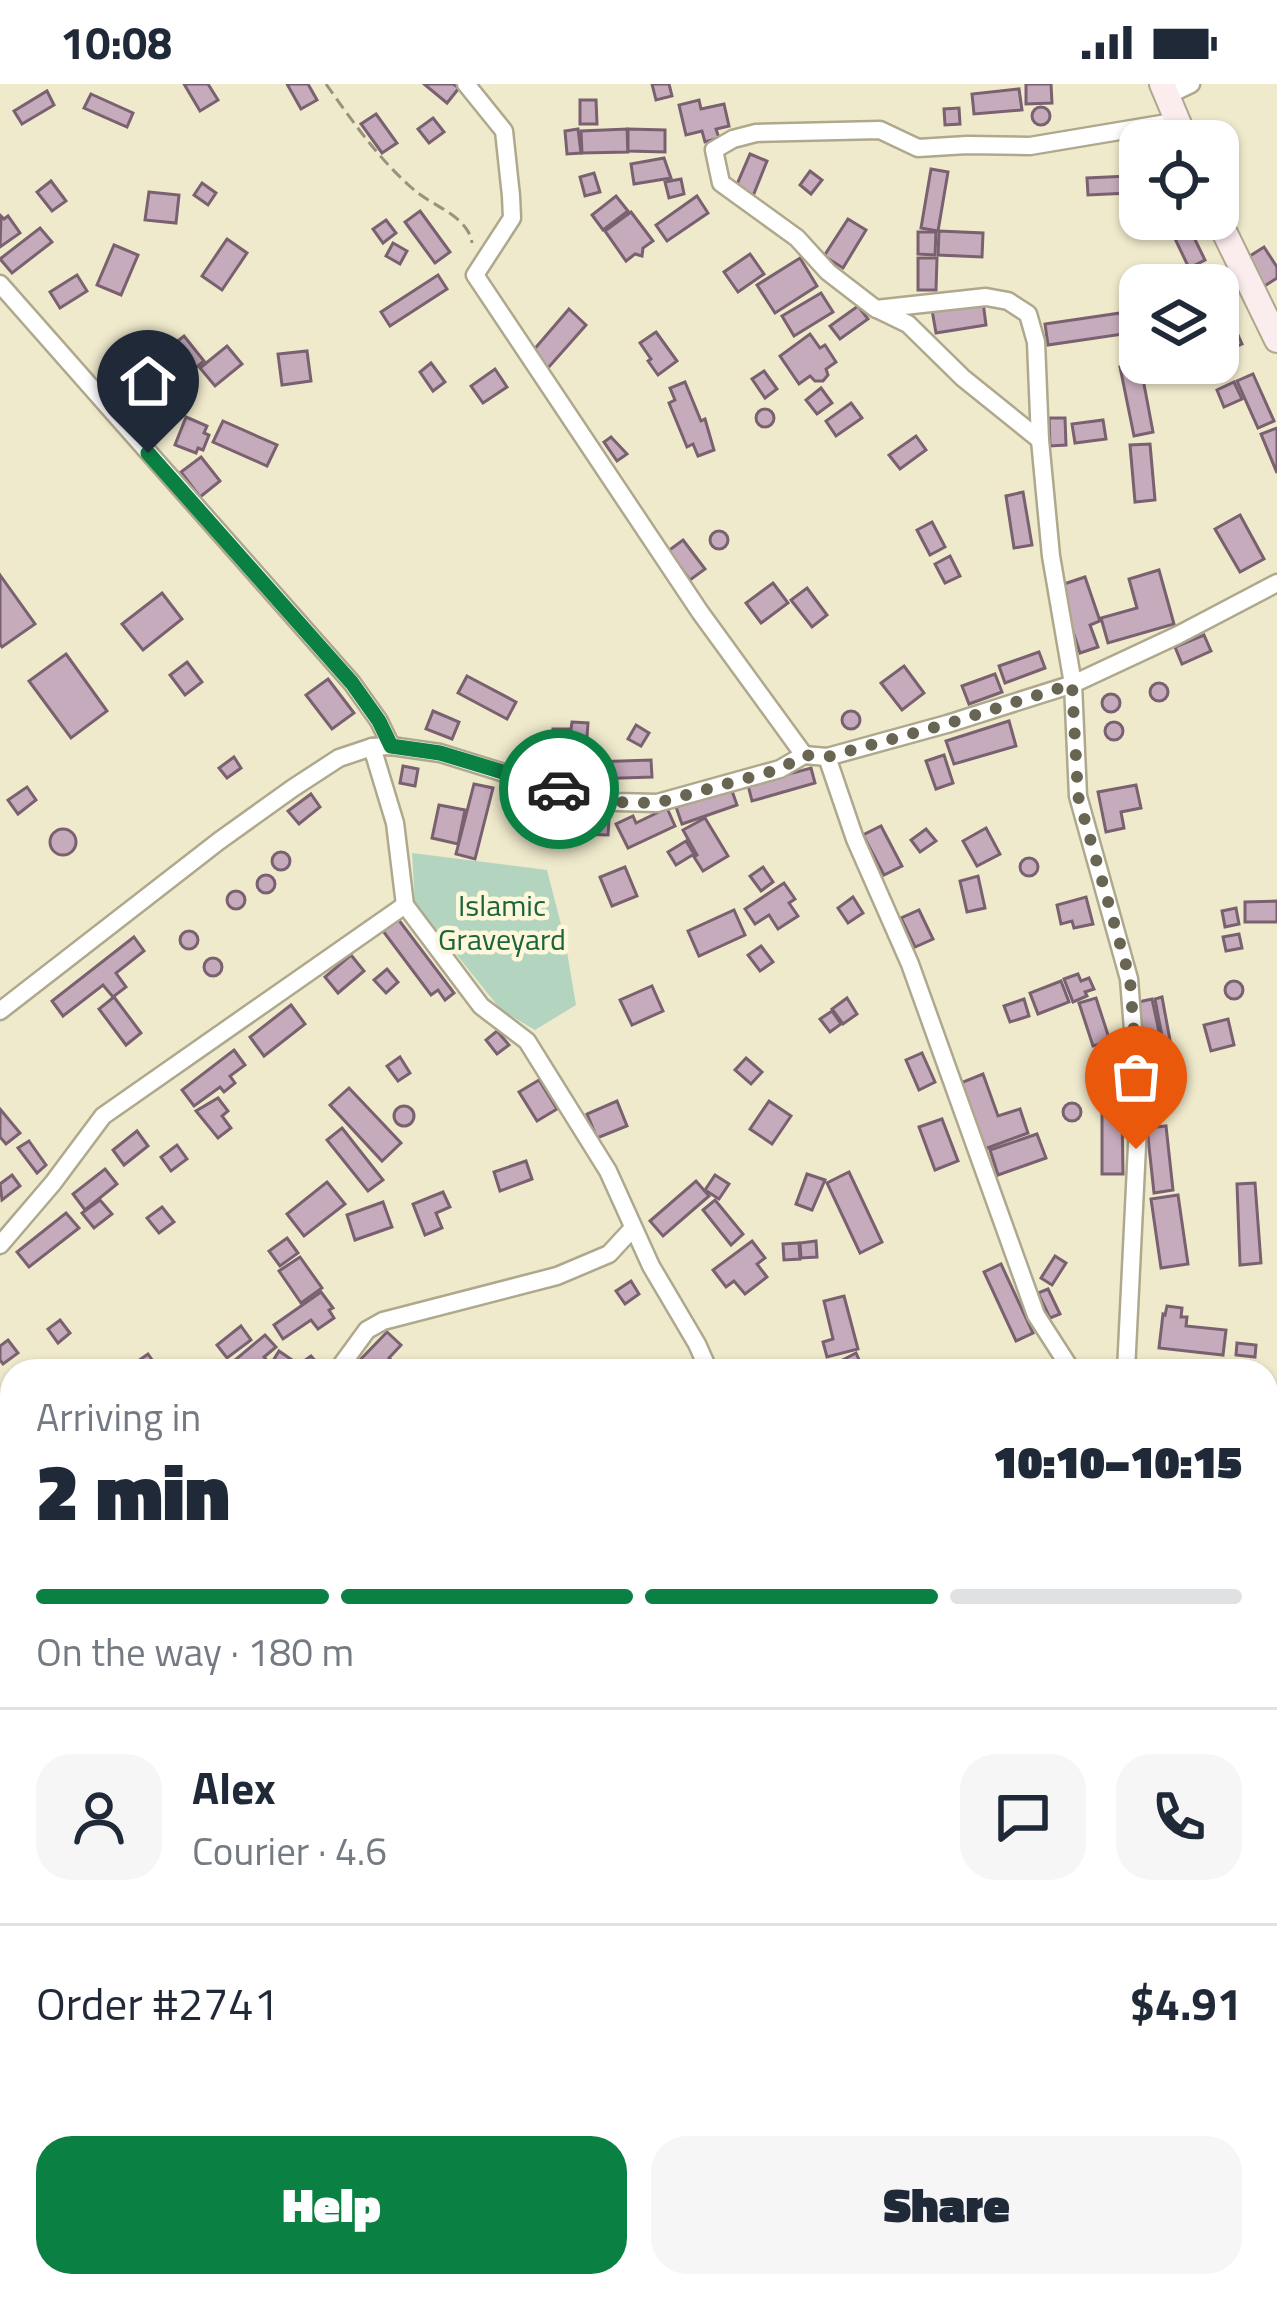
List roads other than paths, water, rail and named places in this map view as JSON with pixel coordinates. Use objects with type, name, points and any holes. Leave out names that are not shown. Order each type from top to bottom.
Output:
[{"type":"street","points":[[466,84],[504,131],[511,196],[512,218],[475,275],[700,612],[804,755]]},
{"type":"street","points":[[1174,88],[1180,120]]},
{"type":"street","points":[[1040,440],[963,378],[908,324],[876,309],[828,272],[796,238],[721,183],[714,150],[756,134],[880,130],[918,148],[1030,146],[1119,137]]},
{"type":"street","points":[[1228,240],[1277,340]]},
{"type":"street","points":[[0,284],[352,683],[379,721],[405,905],[481,1006],[527,1041],[608,1171],[651,1266],[704,1359]]},
{"type":"street","points":[[876,309],[986,297],[1008,301],[1028,314],[1036,342],[1040,440],[1054,579],[1072,684],[1078,796],[1130,979],[1139,1105],[1127,1359]]},
{"type":"street","points":[[0,1011],[219,841],[339,758],[382,747],[440,753],[550,787],[617,802],[657,803],[780,769],[804,755],[827,757],[1072,684],[1277,583]]},
{"type":"street","points":[[827,757],[855,839],[910,964],[1036,1315],[1064,1359]]},
{"type":"street","points":[[0,1245],[103,1116],[405,905]]},
{"type":"street","points":[[346,1359],[367,1330],[383,1321],[557,1276],[609,1254],[633,1228]]},
{"type":"park label","name":"Islamic Graveyard","points":[[502,922]]}]
